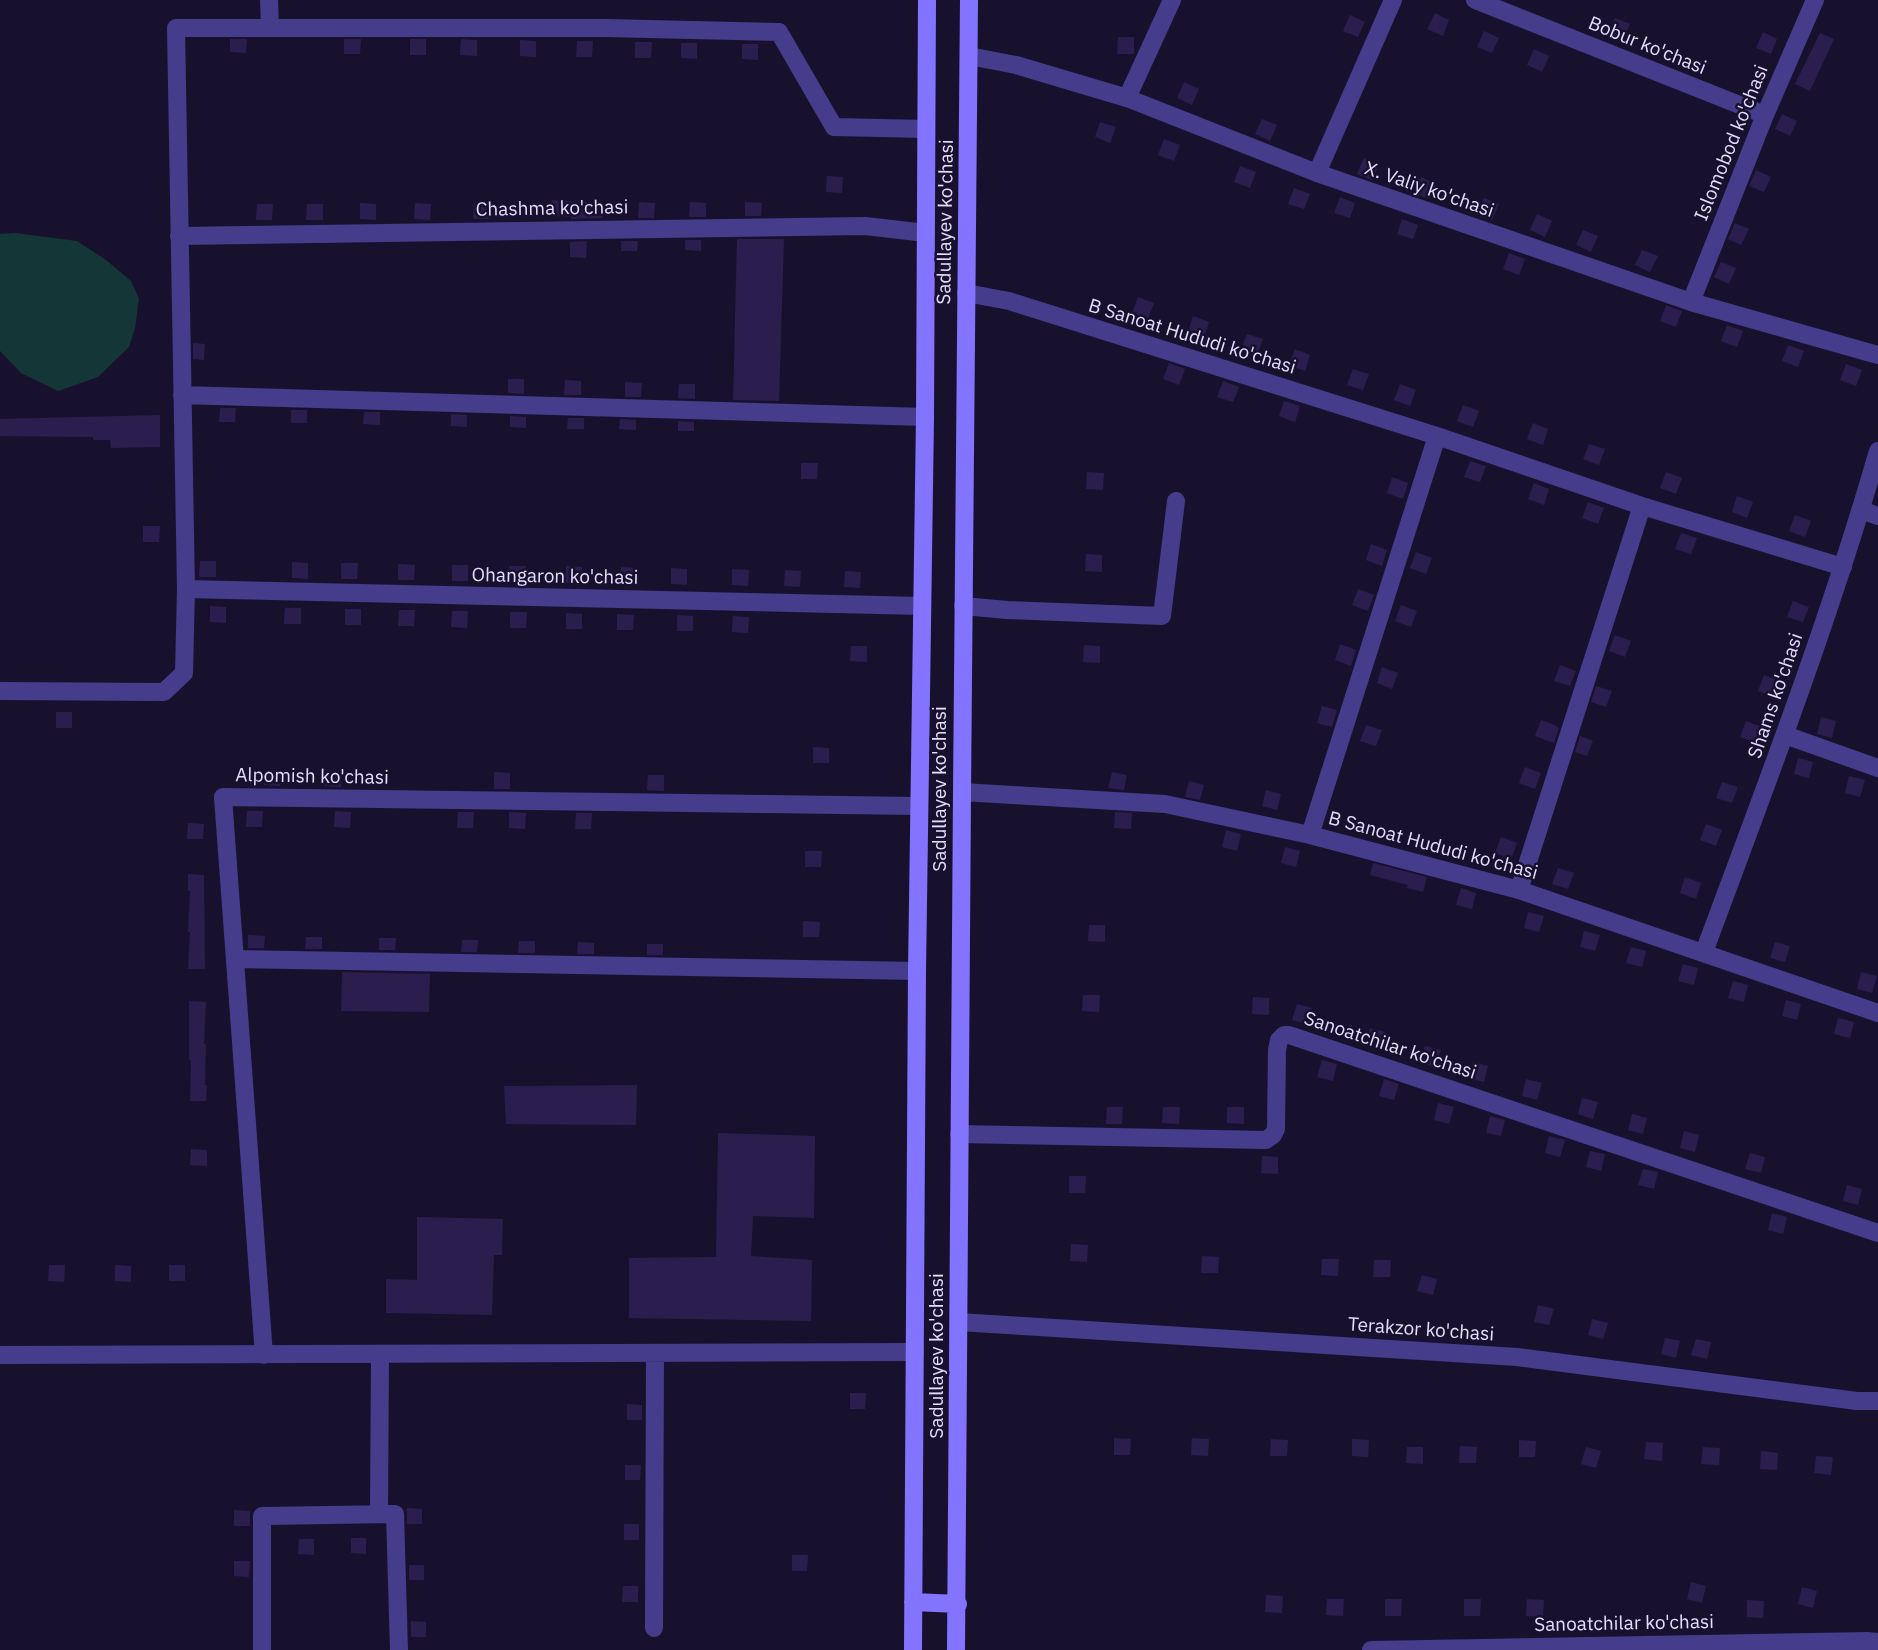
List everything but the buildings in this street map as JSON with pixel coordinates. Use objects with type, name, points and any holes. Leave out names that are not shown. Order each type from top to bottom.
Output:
[{"type":"main road","name":"Sadullayev ko'chasi","points":[[912,1650],[927,0]]},
{"type":"main road","name":"Sadullayev ko'chasi","points":[[956,1650],[969,0]]},
{"type":"main road","points":[[913,1602],[958,1604]]},
{"type":"street","points":[[269,0],[270,27]]},
{"type":"street","points":[[1127,98],[1172,0]]},
{"type":"street","points":[[1317,173],[1393,0]]},
{"type":"street","name":"Bobur ko'chasi","points":[[1475,0],[1765,115]]},
{"type":"street","name":"Islomobod ko'chasi","points":[[1690,302],[1765,115],[1815,0]]},
{"type":"street","points":[[0,691],[164,692],[184,673],[186,589],[176,27],[605,28],[779,32],[834,127],[926,129]]},
{"type":"street","name":"X. Valiy ko'chasi","points":[[969,56],[1016,65],[1127,98],[1317,173],[1690,302],[1878,355]]},
{"type":"street","name":"Chashma ko'chasi","points":[[179,236],[865,226],[926,233]]},
{"type":"street","name":"B Sanoat Hududi ko'chasi","points":[[966,293],[1009,301],[1437,436],[1642,506],[1843,567]]},
{"type":"street","points":[[182,395],[925,417]]},
{"type":"street","points":[[1310,835],[1437,436]]},
{"type":"street","name":"Shams ko'chasi","points":[[1704,952],[1785,735],[1843,567],[1869,513],[1878,451]]},
{"type":"street","points":[[963,606],[1162,616],[1176,500]]},
{"type":"street","points":[[1519,890],[1642,506]]},
{"type":"street","name":"Ohangaron ko'chasi","points":[[186,589],[922,606]]},
{"type":"street","points":[[1785,735],[1878,768]]},
{"type":"street","name":"B Sanoat Hududi ko'chasi","points":[[962,792],[1165,804],[1310,835],[1519,890],[1878,1013]]},
{"type":"street","name":"Alpomish ko'chasi","points":[[264,1355],[223,797],[919,806]]},
{"type":"street","points":[[234,959],[917,971]]},
{"type":"street","name":"Sanoatchilar ko'chasi","points":[[959,1134],[1265,1140],[1273,1135],[1276,1129],[1279,1040],[1284,1035],[1289,1035],[1878,1233]]},
{"type":"street","name":"Terakzor ko'chasi","points":[[959,1322],[1517,1357],[1857,1401],[1878,1401]]},
{"type":"street","points":[[0,1355],[915,1352]]},
{"type":"street","points":[[654,1628],[655,1353]]},
{"type":"street","points":[[379,1514],[380,1354]]},
{"type":"street","points":[[262,1650],[262,1516],[379,1514],[395,1514],[399,1650]]},
{"type":"street","name":"Sanoatchilar ko'chasi","points":[[1371,1650],[1878,1642]]},
{"type":"green space","points":[[15,233],[77,241],[131,281],[139,299],[129,347],[98,377],[58,391],[21,373],[0,351],[0,234]]}]
